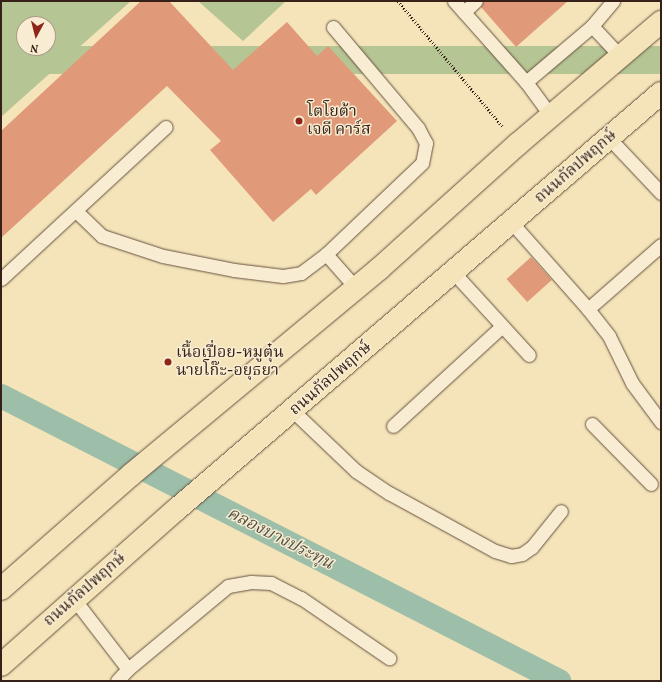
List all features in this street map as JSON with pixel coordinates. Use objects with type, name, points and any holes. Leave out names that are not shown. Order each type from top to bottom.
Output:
[{"type":"main road","points":[[1,589],[132,474],[356,288],[518,144],[661,22]]},
{"type":"main road","name":"ถนนกัลปพฤกษ์","points":[[1,665],[177,509],[454,273],[661,93]]},
{"type":"lane","points":[[454,1],[526,82],[551,116]]},
{"type":"lane","points":[[464,12],[476,1]]},
{"type":"lane","points":[[526,82],[592,26],[613,1]]},
{"type":"lane","points":[[592,26],[621,57]]},
{"type":"lane","points":[[76,211],[102,236],[163,256],[234,270],[283,276],[301,273],[326,254],[422,163],[426,143],[418,128],[333,28]]},
{"type":"lane","points":[[1,279],[166,127]]},
{"type":"lane","points":[[609,138],[661,193]]},
{"type":"lane","points":[[512,223],[588,309],[609,336],[632,383],[661,422]]},
{"type":"lane","points":[[588,309],[661,245]]},
{"type":"lane","points":[[326,254],[356,288]]},
{"type":"lane","points":[[454,273],[529,355]]},
{"type":"lane","points":[[393,426],[502,326]]},
{"type":"lane","points":[[293,411],[356,471],[389,493],[495,551],[511,556],[522,554],[532,547],[561,511]]},
{"type":"lane","points":[[592,424],[651,484]]},
{"type":"lane","points":[[117,681],[128,669],[228,586],[251,582],[271,583],[301,598],[389,658]]},
{"type":"lane","points":[[74,599],[128,669]]},
{"type":"path","points":[[398,1],[518,144]]},
{"type":"green space","points":[[1,1],[131,1],[1,117]]},
{"type":"green space","points":[[198,1],[286,1],[243,41]]},
{"type":"green space","points":[[1,46],[16,46],[16,56],[56,56],[56,46],[661,46],[661,74],[1,74]]},
{"type":"building","points":[[141,1],[169,1],[233,70],[287,22],[317,56],[328,46],[397,121],[316,195],[311,189],[273,222],[210,150],[221,141],[167,86],[1,238],[1,131]]},
{"type":"building","points":[[484,1],[568,1],[516,47],[481,7]]},
{"type":"building","points":[[531,257],[552,280],[527,302],[506,279]]},
{"type":"waterway","name":"คลองบางประทุน","points":[[1,396],[559,681]]},
{"type":"place","name":"โตโยต้า เจดี คาร์ส","points":[[299,121]]},
{"type":"place","name":"เนื้อเปื่อย-หมูตุ๋น นายโก๊ะ-อยุธยา","points":[[168,362]]}]
